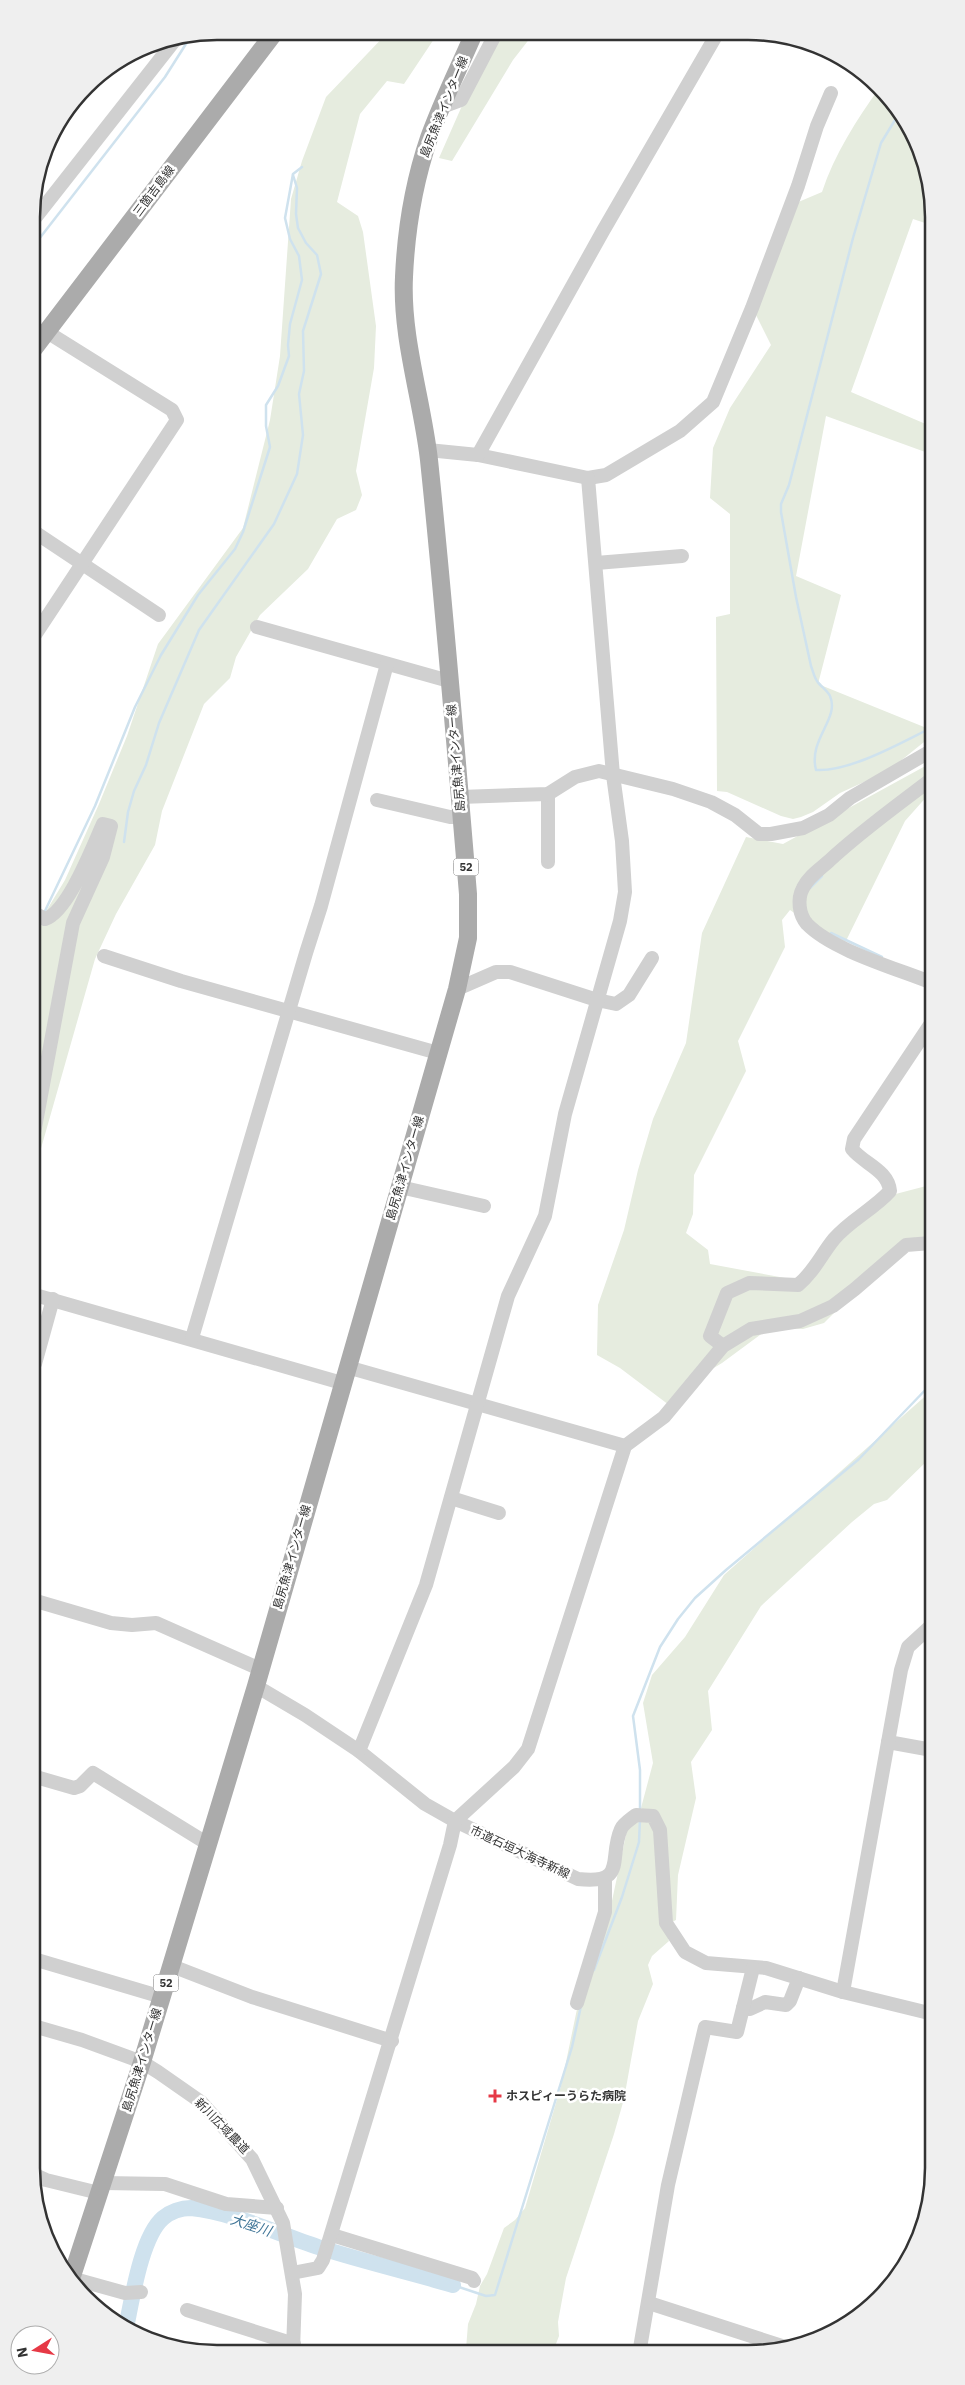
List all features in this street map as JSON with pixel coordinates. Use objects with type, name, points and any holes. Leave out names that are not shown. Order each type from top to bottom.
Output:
[{"type":"main road","name":"三箇吉島線","points":[[40,341],[269,40]]},
{"type":"main road","name":"島尻魚津インター線","points":[[73,2271],[172,1966],[258,1678],[457,989],[468,938],[469,921],[462,817],[440,562],[428,450],[406,323],[404,277],[411,214],[420,168],[442,106],[471,40]]},
{"type":"street","points":[[442,106],[460,100],[492,40]]},
{"type":"street","points":[[478,455],[603,231],[714,40]]},
{"type":"street","points":[[40,212],[170,46]]},
{"type":"street","points":[[428,450],[478,455],[497,461],[588,478],[606,475],[680,431],[713,402],[752,308],[798,186],[817,126],[831,93]]},
{"type":"street","points":[[40,627],[177,420],[172,410],[47,332]]},
{"type":"street","points":[[359,1751],[426,1585],[508,1296],[545,1216],[565,1114],[596,1000],[613,948],[625,892],[622,841],[613,775],[588,478]]},
{"type":"street","points":[[40,536],[159,615]]},
{"type":"street","points":[[596,563],[682,556]]},
{"type":"street","points":[[257,627],[449,681]]},
{"type":"street","points":[[192,1338],[321,906],[387,664]]},
{"type":"street","points":[[460,797],[548,794],[575,777],[599,771],[673,789],[711,802],[735,815],[759,834],[772,834],[803,828],[829,815],[850,798],[925,754]]},
{"type":"street","points":[[925,784],[851,840],[808,880],[802,889],[799,900],[800,911],[806,922],[818,934],[850,950],[925,980]]},
{"type":"street","points":[[548,794],[548,862]]},
{"type":"street","points":[[377,800],[450,817],[462,817]]},
{"type":"street","points":[[40,916],[45,919],[53,917],[75,885],[93,851],[103,824],[110,826],[103,857],[74,923],[40,1102]]},
{"type":"street","points":[[104,956],[180,981],[438,1053]]},
{"type":"street","points":[[457,989],[496,972],[510,972],[596,1000],[616,1004],[629,995],[652,958]]},
{"type":"street","points":[[723,1346],[710,1336],[727,1293],[749,1283],[798,1285],[811,1274],[835,1238],[879,1203],[890,1191],[889,1182],[872,1165],[857,1156],[852,1149],[854,1138],[925,1032]]},
{"type":"street","points":[[400,1186],[484,1206]]},
{"type":"street","points":[[292,2273],[318,2268],[323,2260],[392,2041],[450,1845],[455,1822],[514,1767],[528,1749],[625,1446],[664,1417],[723,1346],[750,1329],[800,1321],[833,1306],[855,1290],[906,1245],[925,1243]]},
{"type":"street","points":[[40,1296],[192,1338],[345,1375],[477,1404],[625,1446]]},
{"type":"street","points":[[40,1347],[54,1300]]},
{"type":"street","points":[[451,1498],[499,1513]]},
{"type":"street","name":"市道石垣大海寺新線","points":[[40,1601],[111,1623],[132,1625],[156,1623],[258,1678],[305,1715],[359,1751],[425,1804],[455,1822],[578,1879],[595,1881],[605,1879]]},
{"type":"street","points":[[843,1992],[901,1670],[908,1647],[925,1631]]},
{"type":"street","points":[[888,1742],[925,1749]]},
{"type":"street","points":[[40,1778],[74,1788],[80,1786],[93,1773],[208,1844]]},
{"type":"street","points":[[577,2003],[606,1912],[605,1879],[612,1871],[621,1827],[636,1815],[653,1816],[660,1830],[666,1923],[674,1938],[685,1952],[706,1963],[766,1968],[843,1992],[925,2012]]},
{"type":"street","points":[[40,1961],[162,1997]]},
{"type":"street","points":[[172,1966],[252,1997],[392,2041]]},
{"type":"street","points":[[641,2345],[668,2185],[705,2028],[737,2032],[753,1968]]},
{"type":"street","points":[[743,2008],[750,2009],[765,2002],[786,2005],[790,2001],[799,1978]]},
{"type":"street","name":"新川広域農道","points":[[40,2028],[82,2040],[142,2062],[201,2102],[236,2139],[252,2159],[283,2223],[292,2273],[296,2319],[294,2345]]},
{"type":"street","points":[[40,2177],[46,2180],[101,2188],[165,2184],[226,2204],[277,2208]]},
{"type":"street","points":[[331,2236],[472,2278],[474,2281]]},
{"type":"street","points":[[80,2280],[125,2292],[141,2292]]},
{"type":"street","points":[[649,2303],[772,2343]]},
{"type":"street","points":[[187,2310],[288,2345]]},
{"type":"shaded area","points":[[380,40],[433,40],[404,84],[387,81],[360,114],[337,202],[358,216],[363,232],[376,326],[374,368],[356,471],[362,495],[356,510],[337,519],[308,569],[260,615],[236,657],[230,678],[204,704],[162,811],[155,845],[116,914],[95,959],[40,1152],[40,921],[65,880],[99,804],[127,736],[158,644],[243,528],[270,420],[280,356],[291,199],[302,161],[326,97]]},
{"type":"shaded area","points":[[491,40],[529,40],[513,60],[452,161],[439,158]]},
{"type":"shaded area","points":[[875,94],[901,128],[912,149],[922,182],[925,223],[913,219],[851,392],[925,424],[925,452],[826,416],[796,576],[841,595],[818,684],[925,727],[925,741],[888,771],[840,793],[813,812],[793,819],[781,816],[727,792],[717,791],[716,617],[730,614],[730,514],[710,498],[713,448],[730,408],[771,345],[755,313],[796,203],[822,192],[833,164]]},
{"type":"shaded area","points":[[925,766],[925,798],[905,821],[843,947],[790,910],[782,920],[785,947],[738,1041],[746,1071],[694,1175],[693,1214],[686,1233],[708,1250],[710,1264],[796,1280],[888,1196],[925,1186],[925,1239],[884,1263],[824,1323],[803,1329],[784,1328],[764,1332],[722,1363],[687,1384],[669,1405],[620,1368],[597,1355],[598,1305],[624,1230],[638,1170],[653,1119],[686,1043],[702,933],[746,837],[783,844]]},
{"type":"shaded area","points":[[925,1396],[925,1463],[887,1500],[874,1504],[852,1522],[761,1606],[708,1691],[712,1730],[691,1762],[696,1798],[678,1875],[676,1920],[670,1923],[664,1823],[641,1808],[653,1763],[643,1703],[652,1675],[685,1637],[724,1575]]},
{"type":"shaded area","points":[[638,1818],[651,1819],[657,1831],[660,1914],[669,1941],[652,1956],[648,1965],[653,1984],[638,2021],[624,2099],[614,2134],[566,2278],[558,2322],[559,2336],[556,2345],[466,2345],[468,2324],[476,2304],[480,2286],[487,2274],[504,2228],[515,2220],[525,2208],[561,2086],[577,2009],[609,1915],[627,1830]]},
{"type":"waterway","points":[[40,238],[165,77],[187,43]]},
{"type":"waterway","points":[[895,120],[881,143],[853,238],[789,485],[781,504],[781,512],[796,597],[811,666],[816,679],[830,696],[832,705],[831,713],[816,749],[816,770],[843,767],[858,762],[925,731]]},
{"type":"waterway","points":[[44,913],[95,806],[135,707],[161,655],[198,595],[235,549],[243,532],[270,447],[266,426],[266,405],[278,386],[289,356],[290,324],[302,280],[299,256],[290,239],[285,218],[293,174],[302,167]]},
{"type":"waterway","points":[[124,842],[128,812],[134,791],[146,765],[159,723],[199,630],[274,524],[297,474],[303,435],[299,394],[304,371],[303,331],[321,274],[317,255],[306,243],[298,228],[296,214],[297,188],[293,175]]},
{"type":"waterway","points":[[810,888],[822,876]]},
{"type":"waterway","points":[[831,933],[882,957]]},
{"type":"waterway","points":[[640,1811],[640,1770],[633,1716],[660,1647],[678,1619],[695,1598],[726,1570],[859,1459],[925,1390]]},
{"type":"waterway","points":[[594,1970],[622,1897],[639,1842],[640,1819]]},
{"type":"waterway","points":[[453,2285],[486,2296],[495,2295],[572,2047],[581,2006]]},
{"type":"waterway","name":"大座川","points":[[128,2321],[138,2270],[155,2227],[172,2212],[187,2208],[223,2214],[335,2252],[453,2285]]},
{"type":"place","name":"ホスピィーうらた病院","points":[[495,2096]]}]
